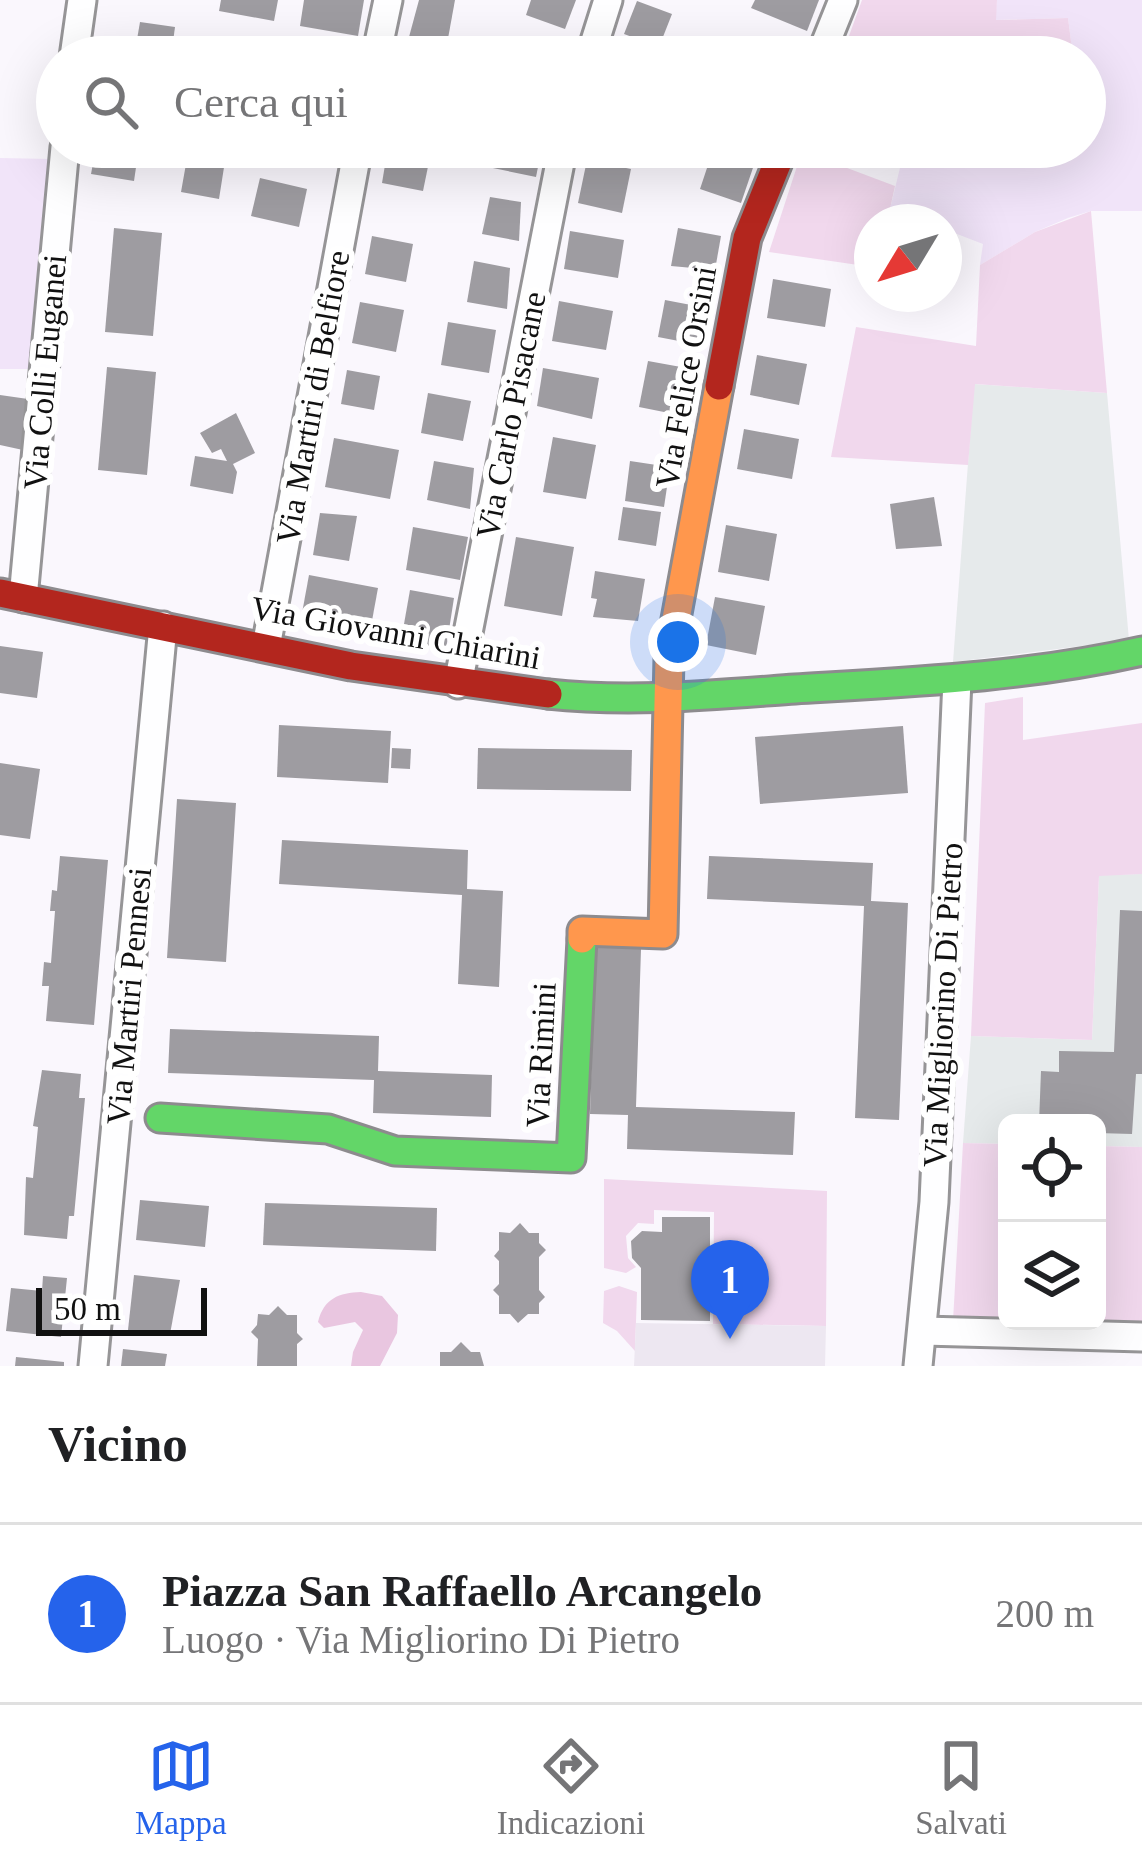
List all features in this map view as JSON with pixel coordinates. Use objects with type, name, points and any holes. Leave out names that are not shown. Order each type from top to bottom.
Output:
[{"type":"street","points":[[77,36],[82,0]]},
{"type":"street","points":[[380,36],[388,0]]},
{"type":"street","points":[[597,36],[608,0]]},
{"type":"street","points":[[828,36],[843,0]]},
{"type":"street","name":"Via Colli Euganei","points":[[12,595],[63,168]]},
{"type":"street","name":"Via Martiri di Belfiore","points":[[266,647],[354,168]]},
{"type":"street","name":"Via Carlo Pisacane","points":[[458,684],[559,168]]},
{"type":"street","name":"Via Felice Orsini","points":[[669,697],[669,657],[747,238],[775,168]]},
{"type":"street","name":"Via Giovanni Chiarini","points":[[12,595],[458,684],[568,697],[669,697],[957,680],[1062,669],[1142,651]]},
{"type":"street","name":"Via Martiri Pennesi","points":[[93,1366],[163,626]]},
{"type":"street","name":"Via Migliorino Di Pietro","points":[[918,1366],[934,1202],[957,680]]},
{"type":"street","name":"Via Rimini","points":[[160,1118],[328,1129],[395,1151],[571,1158],[582,932],[663,934],[669,697]]},
{"type":"street","points":[[923,1331],[1142,1337]]},
{"type":"shaded area","points":[[862,0],[997,0],[996,20],[1068,18],[1070,36],[849,36]]},
{"type":"shaded area","points":[[997,0],[1142,0],[1142,211],[1091,211],[1068,218],[980,265],[983,244],[962,236],[962,204],[891,204],[900,168],[1106,168],[1106,36],[1070,36],[1068,18],[995,20]]},
{"type":"shaded area","points":[[0,158],[36,159],[36,168],[51,168],[33,369],[0,369]]},
{"type":"shaded area","points":[[796,168],[847,168],[895,186],[891,204],[854,204],[854,264],[769,252]]},
{"type":"shaded area","points":[[1091,211],[1107,393],[975,384],[968,465],[831,457],[856,327],[976,346],[980,265],[1035,232]]},
{"type":"shaded area","points":[[974,384],[1107,393],[1129,640],[953,662]]},
{"type":"shaded area","points":[[1023,697],[1023,740],[1142,723],[1142,874],[1099,876],[1092,1040],[971,1036],[985,703]]},
{"type":"shaded area","points":[[1142,874],[1142,1147],[1106,1146],[1106,1114],[998,1114],[998,1144],[963,1143],[971,1036],[1092,1040],[1099,875]]},
{"type":"shaded area","points":[[963,1143],[998,1144],[998,1322],[953,1321]]},
{"type":"shaded area","points":[[1106,1146],[1142,1147],[1142,1324],[1106,1323]]},
{"type":"shaded area","points":[[604,1179],[827,1191],[826,1326],[713,1324],[714,1212],[654,1210],[654,1224],[638,1223],[626,1236],[628,1258],[636,1267],[626,1273],[604,1268]]},
{"type":"shaded area","points":[[619,1286],[637,1292],[635,1351],[603,1323],[604,1291]]},
{"type":"shaded area","points":[[361,1292],[382,1296],[398,1315],[397,1333],[380,1366],[351,1366],[363,1330],[355,1322],[324,1328],[318,1322],[334,1298]]},
{"type":"shaded area","points":[[636,1323],[826,1326],[825,1366],[634,1366]]},
{"type":"building","points":[[221,0],[278,0],[274,21],[219,11]]},
{"type":"building","points":[[304,0],[364,0],[358,36],[300,26]]},
{"type":"building","points":[[419,0],[455,0],[448,36],[409,36]]},
{"type":"building","points":[[531,0],[576,0],[565,29],[526,15]]},
{"type":"building","points":[[755,0],[819,0],[807,31],[751,8]]},
{"type":"building","points":[[637,1],[672,14],[663,36],[624,34]]},
{"type":"building","points":[[140,22],[175,27],[174,36],[138,36]]},
{"type":"building","points":[[92,168],[136,168],[134,181],[91,174]]},
{"type":"building","points":[[185,168],[224,168],[219,199],[181,192]]},
{"type":"building","points":[[384,168],[428,168],[423,191],[382,183]]},
{"type":"building","points":[[493,168],[538,168],[536,177]]},
{"type":"building","points":[[585,168],[631,169],[622,213],[578,203]]},
{"type":"building","points":[[707,168],[753,168],[741,203],[700,189]]},
{"type":"building","points":[[260,178],[307,189],[299,227],[251,216]]},
{"type":"building","points":[[490,197],[521,202],[519,241],[482,234]]},
{"type":"building","points":[[114,228],[162,233],[153,336],[105,332]]},
{"type":"building","points":[[678,228],[721,236],[715,270],[671,266]]},
{"type":"building","points":[[570,231],[624,240],[618,278],[564,269]]},
{"type":"building","points":[[372,236],[413,244],[406,282],[365,274]]},
{"type":"building","points":[[474,261],[510,268],[507,309],[467,302]]},
{"type":"building","points":[[773,279],[831,289],[825,327],[767,318]]},
{"type":"building","points":[[665,300],[712,309],[705,346],[658,337]]},
{"type":"building","points":[[559,301],[613,311],[606,350],[552,341]]},
{"type":"building","points":[[360,302],[404,310],[396,352],[352,343]]},
{"type":"building","points":[[448,322],[496,330],[489,373],[441,365]]},
{"type":"building","points":[[757,355],[807,364],[799,405],[750,395]]},
{"type":"building","points":[[648,361],[703,371],[694,418],[639,407]]},
{"type":"building","points":[[107,367],[156,372],[147,475],[98,470]]},
{"type":"building","points":[[543,368],[599,378],[592,419],[537,406]]},
{"type":"building","points":[[347,370],[380,376],[374,410],[341,404]]},
{"type":"building","points":[[428,393],[471,401],[463,441],[421,433]]},
{"type":"building","points":[[0,395],[28,399],[23,450],[0,445]]},
{"type":"building","points":[[236,413],[255,453],[233,464],[237,472],[233,494],[190,486],[195,456],[227,461],[221,449],[212,453],[200,433]]},
{"type":"building","points":[[744,429],[799,439],[792,479],[737,469]]},
{"type":"building","points":[[553,437],[596,445],[586,499],[543,492]]},
{"type":"building","points":[[334,438],[399,450],[390,499],[325,487]]},
{"type":"building","points":[[434,461],[474,468],[470,509],[427,500]]},
{"type":"building","points":[[630,461],[670,467],[664,507],[625,501]]},
{"type":"building","points":[[934,497],[942,546],[896,549],[890,504]]},
{"type":"building","points":[[623,507],[661,512],[656,546],[618,540]]},
{"type":"building","points":[[320,513],[357,516],[349,561],[313,555]]},
{"type":"building","points":[[726,525],[777,534],[769,581],[718,572]]},
{"type":"building","points":[[413,527],[468,537],[460,580],[406,570]]},
{"type":"building","points":[[516,537],[574,547],[562,616],[504,606]]},
{"type":"building","points":[[595,571],[645,579],[638,621],[593,617]]},
{"type":"building","points":[[309,575],[378,588],[369,637],[300,624]]},
{"type":"building","points":[[410,590],[454,598],[446,649],[401,641]]},
{"type":"building","points":[[715,597],[765,606],[756,655],[706,645]]},
{"type":"building","points":[[0,646],[43,652],[37,698],[0,693]]},
{"type":"building","points":[[279,725],[391,731],[388,783],[277,777]]},
{"type":"building","points":[[903,726],[908,793],[760,804],[755,737]]},
{"type":"building","points":[[392,748],[411,749],[410,769],[391,768]]},
{"type":"building","points":[[478,748],[632,750],[631,791],[477,789]]},
{"type":"building","points":[[0,763],[40,769],[30,839],[0,835]]},
{"type":"building","points":[[177,799],[236,803],[226,962],[167,958]]},
{"type":"building","points":[[282,840],[468,850],[467,889],[503,891],[499,987],[458,984],[462,895],[279,884]]},
{"type":"building","points":[[60,856],[108,860],[94,1025],[46,1021],[49,986],[42,986],[44,962],[51,963],[55,911],[50,911]]},
{"type":"building","points":[[709,856],[873,863],[871,901],[908,903],[899,1120],[855,1118],[864,906],[707,899]]},
{"type":"building","points":[[1120,910],[1142,911],[1142,1074],[1136,1074],[1132,1134],[1106,1133],[1106,1114],[1039,1114],[1041,1071],[1059,1072],[1059,1051],[1114,1052]]},
{"type":"building","points":[[595,947],[641,949],[636,1107],[795,1112],[793,1155],[627,1149],[628,1115],[590,1114]]},
{"type":"building","points":[[170,1029],[379,1036],[378,1071],[492,1075],[491,1117],[373,1113],[374,1080],[168,1073]]},
{"type":"building","points":[[42,1070],[81,1074],[79,1098],[85,1098],[74,1216],[69,1216],[67,1239],[24,1235],[26,1177],[33,1178],[38,1127],[33,1126]]},
{"type":"building","points":[[140,1200],[209,1206],[205,1247],[136,1240]]},
{"type":"building","points":[[265,1203],[437,1208],[436,1251],[263,1245]]},
{"type":"building","points":[[662,1217],[710,1217],[710,1321],[641,1320],[641,1268],[632,1258],[631,1241],[642,1231],[662,1232]]},
{"type":"building","points":[[520,1223],[529,1233],[539,1233],[539,1243],[546,1250],[539,1257],[539,1290],[545,1297],[539,1303],[539,1314],[528,1314],[518,1323],[510,1314],[499,1314],[499,1296],[493,1290],[499,1284],[499,1261],[494,1256],[499,1250],[499,1232],[510,1233]]},
{"type":"building","points":[[134,1275],[180,1280],[170,1334],[128,1330]]},
{"type":"building","points":[[43,1276],[67,1278],[61,1337],[6,1331],[11,1288],[42,1291]]},
{"type":"building","points":[[278,1306],[287,1315],[297,1315],[297,1333],[303,1339],[297,1344],[297,1366],[257,1366],[258,1339],[251,1332],[258,1314],[269,1315]]},
{"type":"building","points":[[461,1342],[471,1352],[480,1352],[484,1366],[440,1366],[440,1352],[451,1352]]},
{"type":"building","points":[[123,1349],[167,1354],[165,1366],[121,1366]]},
{"type":"building","points":[[16,1357],[64,1362],[64,1366],[15,1366]]},
{"type":"traffic: fast","points":[[548,694],[672,697],[926,681],[1013,673],[1142,651]]},
{"type":"traffic: fast","points":[[160,1118],[328,1129],[395,1151],[571,1158],[582,939]]},
{"type":"traffic: slow","points":[[582,939],[582,931],[663,934],[669,657],[719,386]]},
{"type":"traffic: jam","points":[[719,386],[747,238],[775,168]]},
{"type":"traffic: jam","points":[[0,593],[351,666],[548,694]]},
{"type":"place","name":"Piazza San Raffaello Arcangelo","points":[[730,1339]]}]
